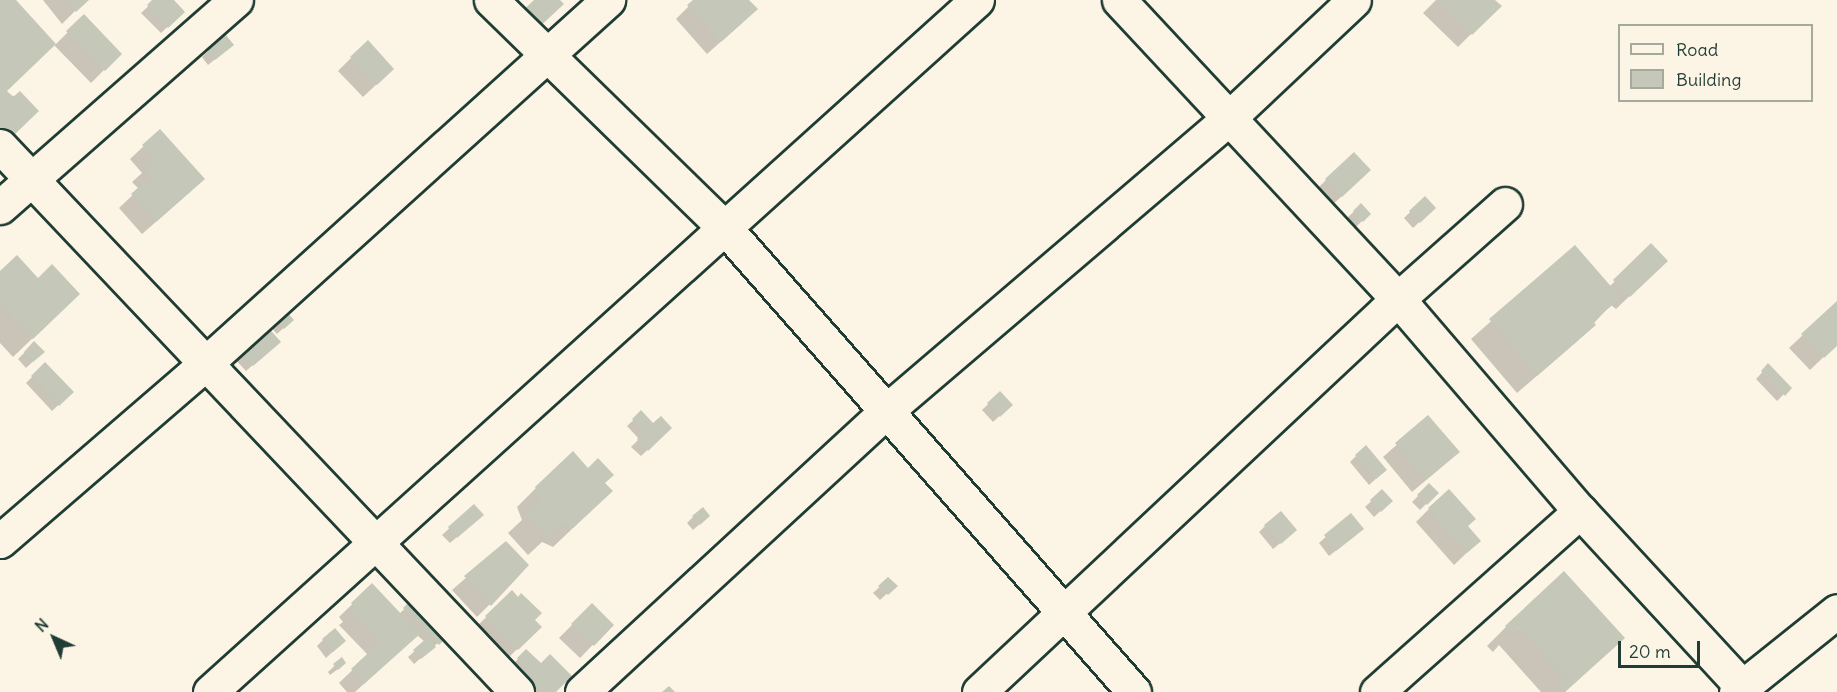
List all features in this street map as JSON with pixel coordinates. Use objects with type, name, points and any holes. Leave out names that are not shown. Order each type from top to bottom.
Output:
[{"type":"street","points":[[0,207],[236,0]]},
{"type":"street","points":[[491,0],[726,229],[1063,615],[1134,692]]},
{"type":"street","points":[[0,541],[206,363],[608,0]]},
{"type":"street","points":[[210,692],[726,229],[976,0]]},
{"type":"street","points":[[1119,0],[1398,299],[1580,511],[1742,690],[1837,611]]},
{"type":"street","points":[[582,692],[885,412],[1230,117],[1354,0]]},
{"type":"street","points":[[0,146],[518,692]]},
{"type":"street","points":[[979,692],[1398,299],[1505,204]]},
{"type":"street","points":[[1377,692],[1580,511]]},
{"type":"building","points":[[0,0],[16,0],[56,44],[7,91],[13,97],[20,91],[39,111],[13,136],[0,122]]},
{"type":"building","points":[[65,0],[89,0],[76,12]]},
{"type":"building","points":[[152,0],[174,0],[185,12],[168,28],[147,5]]},
{"type":"building","points":[[534,0],[560,0],[564,4],[534,32],[518,15]]},
{"type":"building","points":[[693,0],[749,0],[758,9],[721,42],[687,5]]},
{"type":"building","points":[[1437,0],[1495,0],[1502,6],[1472,35]]},
{"type":"building","points":[[84,14],[122,54],[105,71],[66,31]]},
{"type":"building","points":[[225,34],[234,45],[215,60],[207,50]]},
{"type":"building","points":[[368,40],[394,69],[377,85],[350,57]]},
{"type":"building","points":[[160,129],[205,179],[156,222],[131,194],[151,176],[144,168],[154,159],[142,145]]},
{"type":"building","points":[[1354,152],[1371,170],[1342,197],[1325,179]]},
{"type":"building","points":[[1425,196],[1436,208],[1420,223],[1409,211]]},
{"type":"building","points":[[1361,203],[1371,214],[1363,222],[1353,211]]},
{"type":"building","points":[[1651,243],[1668,261],[1630,297],[1613,280]]},
{"type":"building","points":[[1575,245],[1621,298],[1593,321],[1596,325],[1537,376],[1489,319]]},
{"type":"building","points":[[17,255],[38,278],[52,264],[80,294],[33,339],[0,305],[0,271]]},
{"type":"building","points":[[1837,301],[1837,346],[1824,358],[1801,334]]},
{"type":"building","points":[[284,309],[294,320],[284,329],[274,318]]},
{"type":"building","points":[[266,325],[281,342],[253,366],[238,350]]},
{"type":"building","points":[[34,341],[45,352],[33,362],[24,352]]},
{"type":"building","points":[[45,362],[74,392],[59,406],[31,376]]},
{"type":"building","points":[[1768,363],[1792,388],[1785,396],[1761,371]]},
{"type":"building","points":[[1000,391],[1013,405],[1000,417],[987,403]]},
{"type":"building","points":[[641,410],[653,423],[661,416],[672,428],[648,451],[637,439],[644,432],[632,419]]},
{"type":"building","points":[[1428,415],[1460,452],[1426,480],[1395,443]]},
{"type":"building","points":[[1366,445],[1387,470],[1376,479],[1355,455]]},
{"type":"building","points":[[573,451],[588,468],[598,458],[614,475],[605,483],[613,491],[573,528],[562,524],[548,537],[526,513],[540,500],[535,487]]},
{"type":"building","points":[[1429,483],[1439,493],[1427,505],[1417,495]]},
{"type":"building","points":[[1382,489],[1393,501],[1381,512],[1370,500]]},
{"type":"building","points":[[1449,489],[1476,519],[1468,526],[1481,541],[1467,553],[1428,508]]},
{"type":"building","points":[[474,504],[484,515],[457,538],[448,527]]},
{"type":"building","points":[[703,507],[710,516],[700,525],[692,516]]},
{"type":"building","points":[[1281,511],[1297,530],[1281,544],[1264,525]]},
{"type":"building","points":[[1351,513],[1364,529],[1336,551],[1324,535]]},
{"type":"building","points":[[506,541],[529,565],[491,606],[464,576]]},
{"type":"building","points":[[1564,571],[1625,638],[1565,692],[1559,685],[1565,679],[1519,628],[1512,634],[1505,626]]},
{"type":"building","points":[[888,577],[898,586],[888,595],[878,586]]},
{"type":"building","points":[[372,583],[420,634],[364,684],[351,669],[380,642],[351,611],[355,608],[351,603]]},
{"type":"building","points":[[512,590],[518,597],[521,593],[542,613],[535,620],[542,627],[518,650],[485,616]]},
{"type":"building","points":[[414,597],[450,634],[439,645],[403,608]]},
{"type":"building","points":[[592,603],[614,625],[594,646],[571,624]]},
{"type":"building","points":[[335,628],[346,641],[333,652],[322,639]]},
{"type":"building","points":[[428,637],[436,647],[421,659],[413,650]]},
{"type":"building","points":[[526,649],[541,663],[550,654],[572,676],[556,692],[540,692],[526,677],[531,672],[517,658]]},
{"type":"building","points":[[342,657],[346,663],[338,670],[333,664]]},
{"type":"building","points":[[669,686],[675,692],[662,692]]}]
